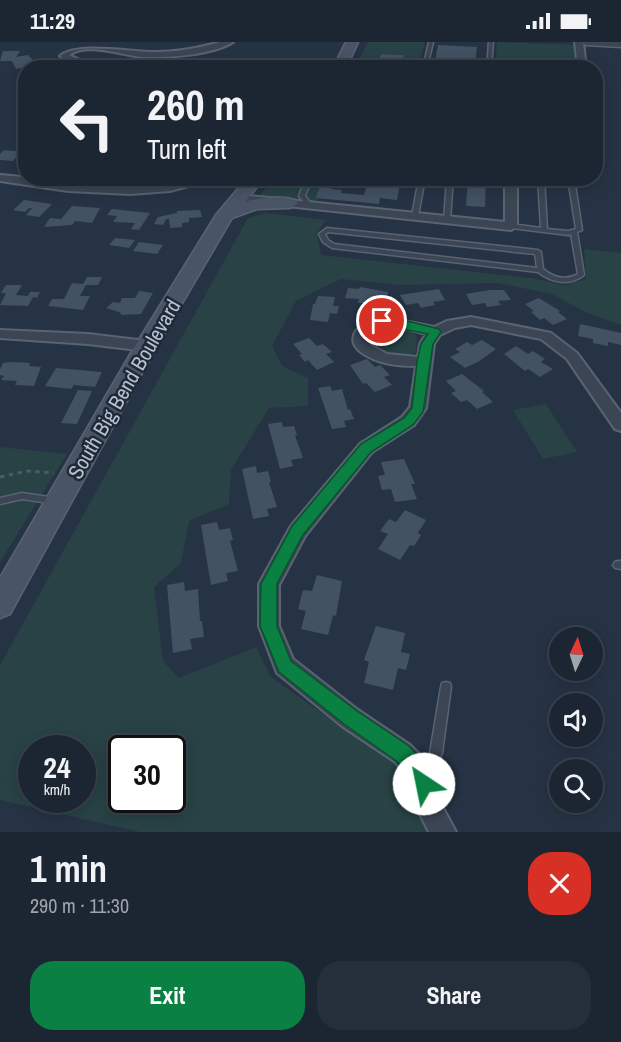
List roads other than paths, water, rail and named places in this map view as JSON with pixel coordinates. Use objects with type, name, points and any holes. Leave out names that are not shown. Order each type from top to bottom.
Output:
[{"type":"main road","points":[[343,60],[352,42]]},
{"type":"main road","points":[[264,186],[272,197],[290,203]]},
{"type":"main road","points":[[248,188],[255,204],[290,203]]},
{"type":"main road","name":"South Big Bend Boulevard","points":[[0,605],[146,346],[248,188]]},
{"type":"street","points":[[68,60],[64,56],[65,53],[74,48],[87,46],[148,54],[179,53],[225,43],[242,42]]},
{"type":"street","points":[[579,42],[581,60]]},
{"type":"street","points":[[585,42],[621,44]]},
{"type":"street","points":[[170,60],[179,53]]},
{"type":"street","points":[[148,54],[155,60]]},
{"type":"street","points":[[0,178],[18,181]]},
{"type":"street","points":[[58,186],[133,192],[185,186]]},
{"type":"street","points":[[290,203],[511,226],[512,186]]},
{"type":"street","points":[[423,362],[401,360],[369,351],[362,342],[360,334],[368,324],[382,321],[403,323],[435,332]]},
{"type":"street","points":[[444,832],[432,814],[417,768],[402,753],[350,718],[285,666],[269,626],[269,584],[298,531],[366,448],[408,422],[418,408],[427,344],[435,332],[452,324],[471,321],[546,336],[572,356],[621,425]]},
{"type":"street","points":[[0,334],[88,339],[146,346]]},
{"type":"lane","points":[[427,60],[431,42]]},
{"type":"lane","points":[[490,60],[491,42]]},
{"type":"lane","points":[[306,186],[302,196],[309,205]]},
{"type":"lane","points":[[415,216],[421,186]]},
{"type":"lane","points":[[447,220],[449,186]]},
{"type":"lane","points":[[542,186],[544,230]]},
{"type":"lane","points":[[511,226],[544,230],[579,230],[572,186]]},
{"type":"lane","points":[[540,270],[538,252],[327,230],[322,234],[325,241],[332,246],[540,270],[551,279],[562,280],[575,279],[581,275],[574,231]]},
{"type":"lane","points":[[0,501],[22,496],[60,501]]},
{"type":"lane","points":[[424,784],[436,753],[446,687]]}]
